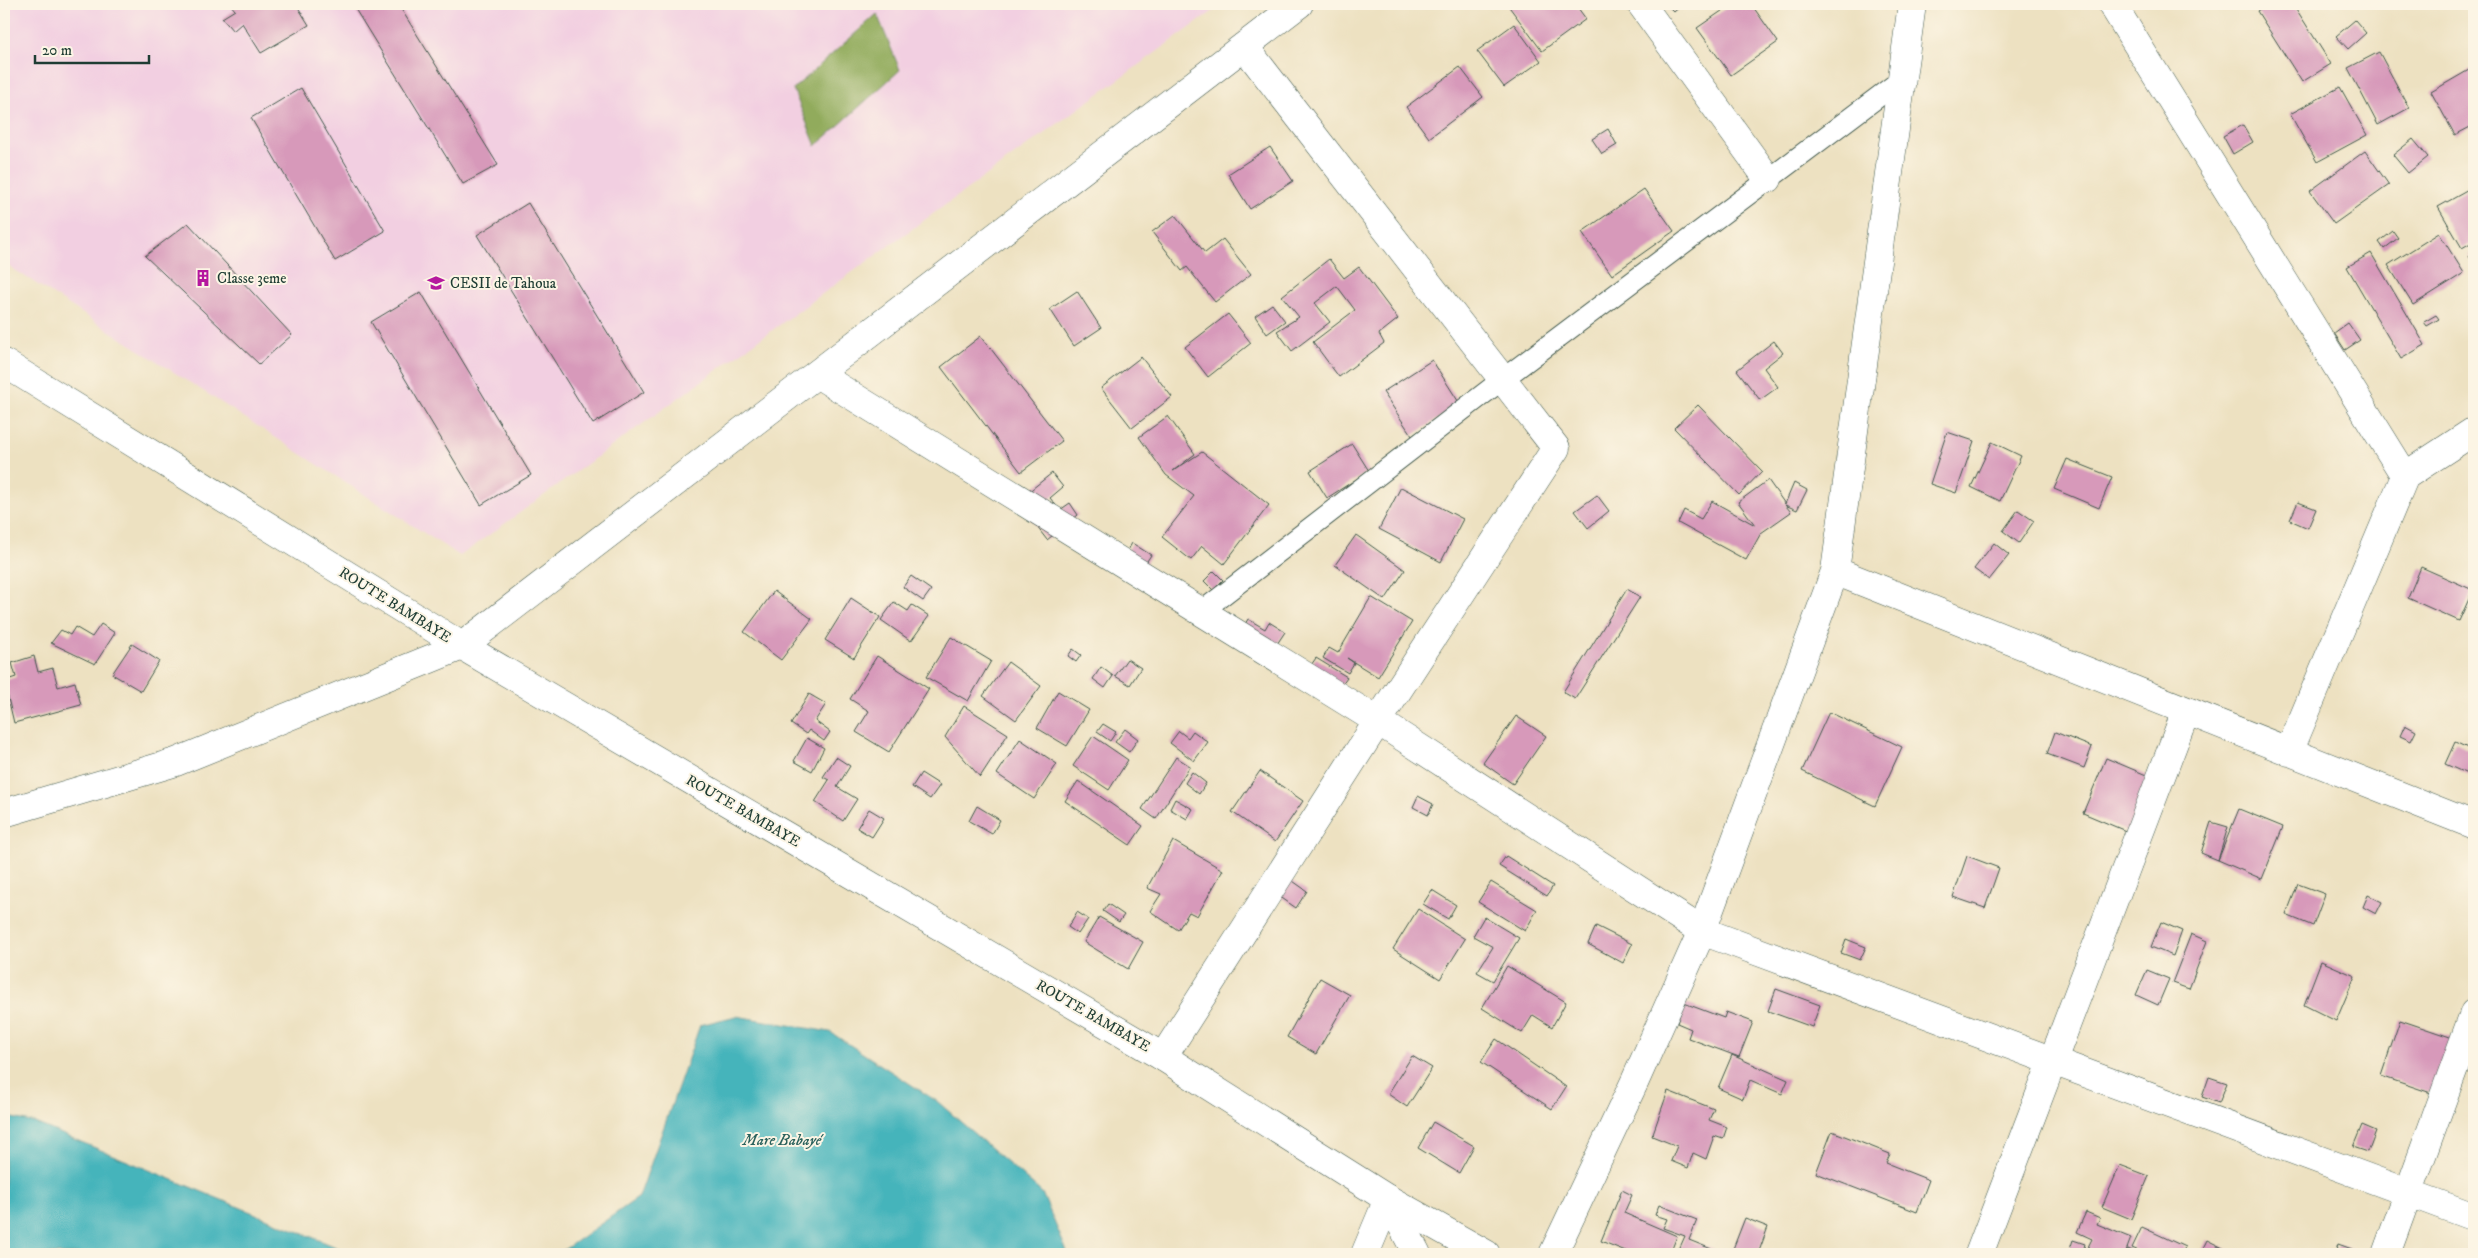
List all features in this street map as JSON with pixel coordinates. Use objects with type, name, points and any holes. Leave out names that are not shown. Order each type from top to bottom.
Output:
[{"type":"street","points":[[4,813],[176,762],[462,646],[1299,4]]},
{"type":"street","points":[[1641,4],[1768,179]]},
{"type":"street","points":[[1553,1254],[1635,1081],[1702,931],[1835,571],[1912,4]]},
{"type":"street","points":[[2112,4],[2404,476]]},
{"type":"street","points":[[1163,1058],[1378,721],[1556,448],[1244,46]]},
{"type":"street","name":"ROUTE BAMBAYE","points":[[4,363],[462,646],[1163,1058],[1388,1199],[1486,1254]]},
{"type":"street","points":[[817,374],[1378,721],[1702,931],[2474,1217]]},
{"type":"street","points":[[2289,752],[2404,476],[2474,431]]},
{"type":"street","points":[[1835,571],[2474,825]]},
{"type":"street","points":[[1980,1254],[2186,710]]},
{"type":"street","points":[[2386,1254],[2410,1193],[2474,1013]]},
{"type":"street","points":[[1365,1254],[1388,1199]]},
{"type":"street","points":[[1388,1199],[1418,1254]]},
{"type":"lane","points":[[1201,612],[1503,379],[1902,79]]},
{"type":"shaded area","name":"CESII de Tahoua","points":[[4,4],[1223,4],[460,556],[4,263]]},
{"type":"green space","points":[[877,14],[900,70],[816,146],[793,89]]},
{"type":"water","name":"Mare Babayé","points":[[736,1016],[830,1032],[938,1102],[1042,1193],[1068,1254],[558,1254],[639,1197],[700,1025]]},
{"type":"water","points":[[4,1116],[35,1123],[353,1254],[4,1254]]},
{"type":"building","points":[[230,4],[296,4],[309,25],[261,53],[242,23],[233,31],[222,18],[235,10]]},
{"type":"building","points":[[352,4],[398,4],[498,165],[463,184]]},
{"type":"building","points":[[1507,4],[1575,4],[1586,19],[1542,51]]},
{"type":"building","points":[[1666,4],[1683,4],[1674,12]]},
{"type":"building","points":[[1732,4],[1751,4],[1778,42],[1731,75],[1697,28]]},
{"type":"building","points":[[2267,4],[2293,4],[2331,64],[2302,82],[2257,11]]},
{"type":"building","points":[[2355,20],[2366,33],[2348,49],[2336,36]]},
{"type":"building","points":[[1514,24],[1541,61],[1504,87],[1477,51]]},
{"type":"building","points":[[2379,52],[2409,108],[2378,125],[2348,68]]},
{"type":"building","points":[[1460,67],[1483,97],[1429,138],[1406,107]]},
{"type":"building","points":[[2474,67],[2474,125],[2455,135],[2431,92]]},
{"type":"building","points":[[2340,87],[2367,135],[2317,162],[2290,114]]},
{"type":"building","points":[[301,88],[385,231],[335,261],[251,118]]},
{"type":"building","points":[[2243,125],[2253,142],[2233,154],[2223,136]]},
{"type":"building","points":[[1608,129],[1617,145],[1602,154],[1592,139]]},
{"type":"building","points":[[2413,139],[2428,157],[2408,173],[2393,155]]},
{"type":"building","points":[[1270,147],[1293,181],[1250,209],[1228,174]]},
{"type":"building","points":[[2365,151],[2389,185],[2334,224],[2310,191]]},
{"type":"building","points":[[2472,188],[2474,192],[2474,241],[2462,248],[2438,207]]},
{"type":"building","points":[[1644,189],[1674,231],[1612,275],[1582,232]]},
{"type":"building","points":[[528,203],[644,392],[593,424],[477,235]]},
{"type":"building","points":[[1175,215],[1205,253],[1223,239],[1251,274],[1215,302],[1187,267],[1182,271],[1152,232]]},
{"type":"building","name":"Classe 3eme","points":[[188,223],[292,335],[259,364],[145,256]]},
{"type":"building","points":[[2393,231],[2398,238],[2384,249],[2379,242]]},
{"type":"building","points":[[2439,233],[2464,273],[2413,305],[2388,265]]},
{"type":"building","points":[[2474,252],[2474,265],[2469,256]]},
{"type":"building","points":[[2371,253],[2425,345],[2401,359],[2347,267]]},
{"type":"building","points":[[1329,259],[1344,278],[1359,267],[1398,319],[1379,334],[1384,343],[1339,377],[1313,342],[1355,310],[1337,286],[1315,303],[1330,322],[1292,351],[1277,331],[1299,317],[1282,296]]},
{"type":"building","points":[[1077,291],[1101,328],[1074,346],[1050,309]]},
{"type":"building","points":[[421,292],[531,475],[481,505],[371,322]]},
{"type":"building","points":[[1272,304],[1285,321],[1267,334],[1255,316]]},
{"type":"building","points":[[1228,314],[1251,343],[1208,377],[1185,347]]},
{"type":"building","points":[[2436,315],[2439,319],[2427,326],[2424,322]]},
{"type":"building","points":[[2348,323],[2360,340],[2345,350],[2334,333]]},
{"type":"building","points":[[981,336],[1062,441],[1021,472],[941,367]]},
{"type":"building","points":[[1774,341],[1783,353],[1764,368],[1778,387],[1760,400],[1737,370]]},
{"type":"building","points":[[1141,357],[1172,397],[1132,428],[1101,388]]},
{"type":"building","points":[[1432,360],[1460,404],[1412,436],[1383,392]]},
{"type":"building","points":[[1698,405],[1762,471],[1739,495],[1674,428]]},
{"type":"building","points":[[1168,416],[1195,454],[1173,471],[1202,452],[1269,505],[1224,564],[1202,546],[1191,560],[1162,537],[1194,496],[1166,475],[1139,437]]},
{"type":"building","points":[[1947,432],[1974,441],[1956,493],[1930,484]]},
{"type":"building","points":[[1992,442],[2021,456],[2000,501],[1971,487]]},
{"type":"building","points":[[1352,444],[1369,471],[1327,498],[1310,471]]},
{"type":"building","points":[[2067,459],[2112,477],[2099,508],[2054,489]]},
{"type":"building","points":[[1052,473],[1063,487],[1050,498],[1060,510],[1070,503],[1078,515],[1047,540],[1017,501]]},
{"type":"building","points":[[1768,480],[1785,504],[1794,483],[1807,490],[1797,510],[1785,505],[1791,512],[1761,533],[1746,560],[1678,523],[1684,510],[1701,519],[1712,501],[1755,525],[1738,502]]},
{"type":"building","points":[[1401,487],[1463,519],[1441,562],[1379,529]]},
{"type":"building","points":[[1597,495],[1609,511],[1588,528],[1575,511]]},
{"type":"building","points":[[2298,502],[2316,509],[2308,528],[2290,520]]},
{"type":"building","points":[[2018,510],[2034,521],[2019,543],[2003,531]]},
{"type":"building","points":[[1356,535],[1405,570],[1385,600],[1335,565]]},
{"type":"building","points":[[1132,543],[1151,555],[1141,570],[1123,559]]},
{"type":"building","points":[[1994,543],[2009,555],[1989,580],[1974,569]]},
{"type":"building","points":[[2421,567],[2473,590],[2459,621],[2408,598]]},
{"type":"building","points":[[1214,571],[1223,580],[1213,590],[1204,581]]},
{"type":"building","points":[[911,576],[931,590],[923,601],[903,587]]},
{"type":"building","points":[[1627,589],[1640,597],[1575,699],[1563,692]]},
{"type":"building","points":[[774,591],[812,619],[781,660],[744,632]]},
{"type":"building","points":[[1371,597],[1412,622],[1378,677],[1347,658],[1354,663],[1348,673],[1323,658],[1329,648],[1338,653]]},
{"type":"building","points":[[851,598],[880,617],[854,658],[825,640]]},
{"type":"building","points":[[894,602],[908,611],[912,605],[929,616],[911,641],[881,620]]},
{"type":"building","points":[[1248,619],[1265,629],[1269,622],[1285,632],[1271,653],[1240,633]]},
{"type":"building","points":[[101,624],[115,633],[95,664],[51,643],[61,630],[70,635],[75,627],[92,637]]},
{"type":"building","points":[[951,637],[991,661],[968,701],[926,677]]},
{"type":"building","points":[[132,644],[159,661],[141,691],[112,674]]},
{"type":"building","points":[[1073,649],[1081,655],[1076,662],[1068,656]]},
{"type":"building","points":[[34,656],[38,672],[53,668],[58,687],[75,682],[81,705],[14,723],[4,681],[16,677],[12,663]]},
{"type":"building","points":[[877,656],[929,689],[889,752],[856,732],[869,711],[850,699]]},
{"type":"building","points":[[1316,658],[1347,677],[1337,691],[1306,672]]},
{"type":"building","points":[[1127,659],[1141,668],[1130,685],[1115,676]]},
{"type":"building","points":[[1008,662],[1041,686],[1016,720],[983,696]]},
{"type":"building","points":[[1101,667],[1113,676],[1105,688],[1093,679]]},
{"type":"building","points":[[1058,691],[1089,710],[1067,746],[1037,728]]},
{"type":"building","points":[[809,694],[826,704],[815,721],[830,732],[824,741],[809,730],[806,734],[791,724]]},
{"type":"building","points":[[964,706],[1008,734],[980,777],[945,737]]},
{"type":"building","points":[[1829,712],[1902,747],[1875,806],[1802,771]]},
{"type":"building","points":[[1516,716],[1546,736],[1513,784],[1483,763]]},
{"type":"building","points":[[1103,724],[1116,732],[1110,741],[1097,732]]},
{"type":"building","points":[[2405,725],[2416,731],[2411,741],[2400,736]]},
{"type":"building","points":[[1125,729],[1138,739],[1129,752],[1115,742]]},
{"type":"building","points":[[1179,731],[1188,738],[1193,731],[1208,742],[1194,761],[1170,743]]},
{"type":"building","points":[[2055,732],[2092,747],[2084,768],[2047,754]]},
{"type":"building","points":[[1093,736],[1128,760],[1109,790],[1073,766]]},
{"type":"building","points":[[807,738],[824,748],[812,771],[794,761]]},
{"type":"building","points":[[1020,739],[1057,764],[1034,799],[997,774]]},
{"type":"building","points":[[2455,742],[2474,751],[2474,777],[2445,764]]},
{"type":"building","points":[[836,757],[850,766],[837,787],[857,799],[843,821],[815,802],[829,780],[823,777]]},
{"type":"building","points":[[1176,757],[1190,766],[1156,819],[1142,809]]},
{"type":"building","points":[[2106,758],[2151,777],[2128,832],[2083,813]]},
{"type":"building","points":[[1260,771],[1303,801],[1275,842],[1232,812]]},
{"type":"building","points":[[1192,772],[1206,783],[1199,794],[1185,783]]},
{"type":"building","points":[[921,773],[940,785],[930,799],[912,787]]},
{"type":"building","points":[[1078,781],[1143,826],[1130,845],[1065,801]]},
{"type":"building","points":[[1418,796],[1433,804],[1428,815],[1413,807]]},
{"type":"building","points":[[1175,799],[1193,809],[1187,819],[1170,809]]},
{"type":"building","points":[[977,806],[1000,820],[992,834],[969,821]]},
{"type":"building","points":[[869,809],[884,818],[872,837],[857,828]]},
{"type":"building","points":[[2239,809],[2283,827],[2262,879],[2218,860]]},
{"type":"building","points":[[2211,822],[2228,827],[2218,860],[2201,853]]},
{"type":"building","points":[[1173,841],[1223,870],[1197,916],[1189,912],[1178,930],[1150,911],[1161,894],[1147,888]]},
{"type":"building","points":[[1506,856],[1553,886],[1547,896],[1499,866]]},
{"type":"building","points":[[1967,856],[1999,868],[1985,908],[1953,897]]},
{"type":"building","points":[[1290,879],[1307,891],[1296,908],[1279,896]]},
{"type":"building","points":[[1491,882],[1537,910],[1525,931],[1478,902]]},
{"type":"building","points":[[2298,884],[2325,894],[2313,926],[2286,915]]},
{"type":"building","points":[[1432,890],[1456,905],[1448,919],[1423,904]]},
{"type":"building","points":[[2368,895],[2382,902],[2376,914],[2363,907]]},
{"type":"building","points":[[1108,904],[1124,915],[1119,922],[1103,911]]},
{"type":"building","points":[[1418,909],[1465,939],[1440,979],[1393,949]]},
{"type":"building","points":[[1077,912],[1088,919],[1078,934],[1068,927]]},
{"type":"building","points":[[1099,917],[1143,942],[1128,969],[1084,942]]},
{"type":"building","points":[[1484,917],[1519,938],[1493,981],[1477,972],[1493,947],[1473,936]]},
{"type":"building","points":[[2161,922],[2182,931],[2173,956],[2151,947]]},
{"type":"building","points":[[1596,926],[1632,944],[1623,963],[1588,944]]},
{"type":"building","points":[[2191,934],[2207,941],[2189,989],[2172,983]]},
{"type":"building","points":[[1846,939],[1866,947],[1860,960],[1841,953]]},
{"type":"building","points":[[2321,961],[2355,976],[2336,1021],[2304,1005]]},
{"type":"building","points":[[1507,966],[1566,1002],[1552,1027],[1533,1015],[1522,1033],[1482,1008]]},
{"type":"building","points":[[2147,970],[2169,979],[2158,1005],[2136,995]]},
{"type":"building","points":[[1320,978],[1350,995],[1316,1054],[1287,1037]]},
{"type":"building","points":[[1776,989],[1820,1005],[1812,1027],[1768,1011]]},
{"type":"building","points":[[1684,1003],[1724,1018],[1726,1012],[1753,1022],[1739,1057],[1688,1038],[1691,1029],[1677,1023]]},
{"type":"building","points":[[2400,1020],[2453,1038],[2434,1094],[2381,1076]]},
{"type":"building","points":[[1496,1039],[1566,1087],[1552,1109],[1481,1062]]},
{"type":"building","points":[[1732,1055],[1788,1080],[1782,1094],[1750,1080],[1743,1099],[1718,1088]]},
{"type":"building","points":[[1412,1056],[1432,1068],[1407,1107],[1388,1094]]},
{"type":"building","points":[[2209,1077],[2227,1083],[2219,1103],[2202,1097]]},
{"type":"building","points":[[1668,1091],[1714,1109],[1709,1120],[1727,1127],[1723,1139],[1714,1136],[1706,1159],[1693,1153],[1688,1168],[1671,1161],[1677,1146],[1652,1136]]},
{"type":"building","points":[[1433,1122],[1474,1146],[1459,1173],[1418,1148]]},
{"type":"building","points":[[2362,1125],[2376,1131],[2368,1152],[2353,1147]]},
{"type":"building","points":[[1832,1131],[1890,1154],[1886,1163],[1929,1180],[1917,1212],[1816,1173]]},
{"type":"building","points":[[2120,1165],[2149,1176],[2131,1219],[2102,1207]]},
{"type":"building","points":[[1622,1190],[1632,1195],[1624,1213],[1677,1236],[1670,1254],[1633,1254],[1601,1241]]},
{"type":"building","points":[[1659,1205],[1697,1220],[1689,1240],[1724,1254],[1677,1254],[1685,1236],[1663,1228],[1667,1219],[1655,1215]]},
{"type":"building","points":[[2086,1212],[2100,1218],[2097,1224],[2131,1238],[2125,1254],[2101,1254],[2087,1249],[2092,1239],[2077,1232]]},
{"type":"building","points":[[1745,1218],[1768,1227],[1758,1254],[1731,1254]]},
{"type":"building","points":[[2142,1227],[2185,1247],[2182,1254],[2146,1254],[2132,1248]]},
{"type":"building","points":[[2073,1240],[2085,1244],[2082,1254],[2069,1252]]},
{"type":"building","points":[[2207,1240],[2231,1252],[2229,1254],[2200,1254]]},
{"type":"building","points":[[2338,1244],[2366,1254],[2335,1254]]},
{"type":"building","points":[[2128,1249],[2140,1254],[2127,1254]]},
{"type":"place","name":"Classe 3eme","points":[[203,278]]},
{"type":"place","name":"CESII de Tahoua","points":[[436,283]]}]
